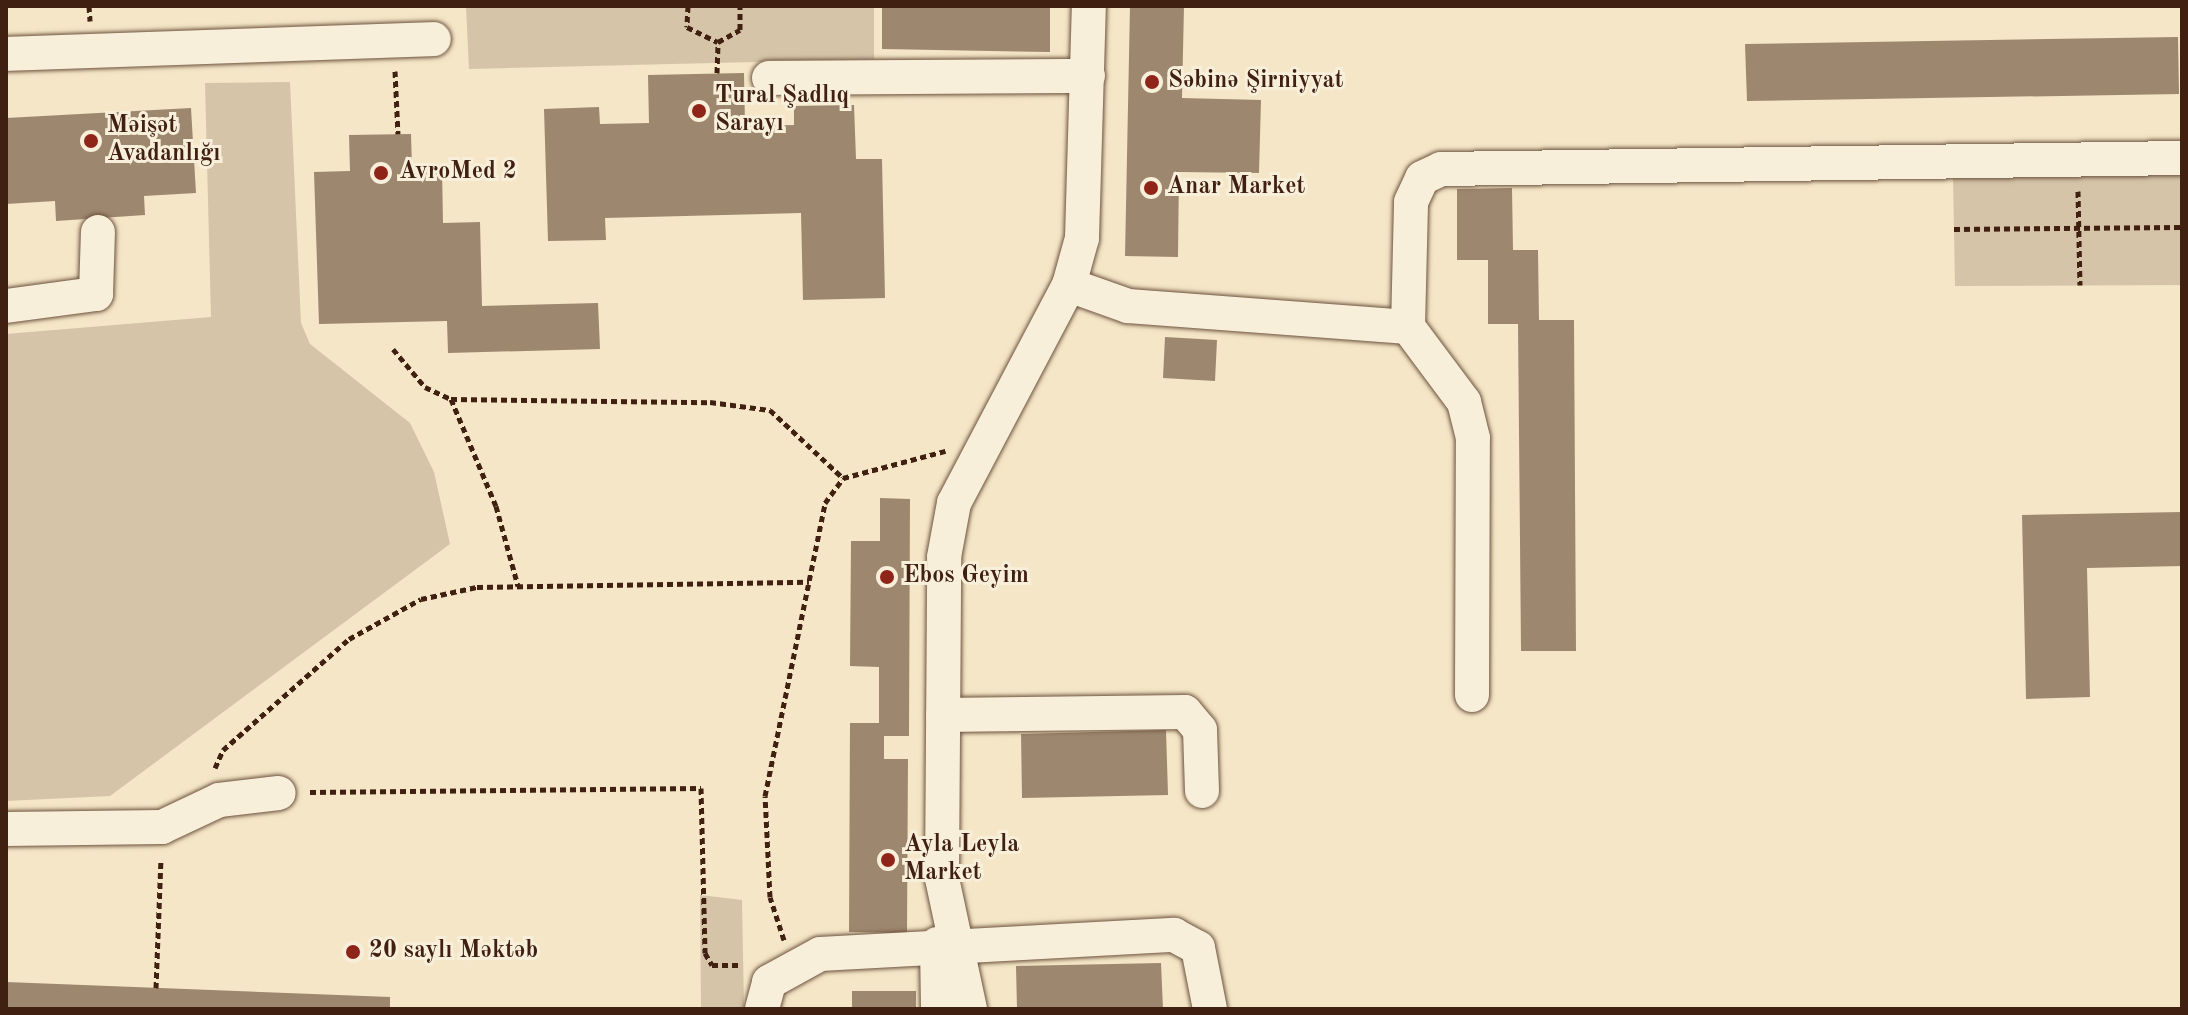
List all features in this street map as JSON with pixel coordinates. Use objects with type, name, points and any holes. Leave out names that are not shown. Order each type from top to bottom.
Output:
[{"type":"lane","points":[[938,1009],[944,943],[944,557],[954,503],[983,441],[1069,285],[1082,238],[1089,6]]},
{"type":"lane","points":[[6,54],[434,39]]},
{"type":"lane","points":[[769,78],[1088,76]]},
{"type":"lane","points":[[1472,695],[1473,438],[1464,402],[1408,327],[1411,202],[1422,178],[1441,169],[2182,158]]},
{"type":"lane","points":[[6,306],[96,294],[98,232]]},
{"type":"lane","points":[[1069,285],[1128,306],[1408,327]]},
{"type":"lane","points":[[943,715],[1185,712],[1200,730],[1202,791]]},
{"type":"lane","points":[[6,829],[162,827],[219,800],[279,793]]},
{"type":"lane","points":[[774,985],[820,954],[944,943],[1174,935],[1198,948],[1210,1009]]},
{"type":"lane","points":[[944,943],[970,1009]]},
{"type":"path","points":[[688,6],[687,27],[718,42]]},
{"type":"path","points":[[718,42],[740,30],[740,6]]},
{"type":"path","points":[[394,40],[398,134]]},
{"type":"path","points":[[717,73],[718,42]]},
{"type":"path","points":[[2078,174],[2080,285]]},
{"type":"path","points":[[1954,229],[2182,227]]},
{"type":"path","points":[[393,349],[425,387],[451,399],[710,402],[770,410],[843,478]]},
{"type":"path","points":[[451,399],[496,506],[518,587]]},
{"type":"path","points":[[774,985],[765,796],[825,503],[843,478],[983,441]]},
{"type":"path","points":[[219,800],[214,772],[223,750],[349,639],[421,599],[518,587],[809,582]]},
{"type":"path","points":[[279,793],[701,788],[708,962],[743,965],[774,985]]},
{"type":"path","points":[[156,988],[162,827]]},
{"type":"shaded area","points":[[466,6],[874,6],[874,59],[469,69]]},
{"type":"shaded area","points":[[290,82],[301,323],[310,344],[410,423],[434,472],[450,544],[110,796],[6,801],[6,334],[211,317],[205,83]]},
{"type":"shaded area","points":[[2182,173],[2182,285],[1955,286],[1953,176]]},
{"type":"shaded area","points":[[700,895],[742,900],[744,1009],[701,1009]]},
{"type":"building","points":[[882,6],[1050,6],[1050,52],[882,49]]},
{"type":"building","points":[[1130,6],[1184,6],[1182,98],[1261,100],[1259,173],[1179,172],[1178,257],[1125,256]]},
{"type":"building","points":[[2178,37],[2179,94],[1747,101],[1745,44]]},
{"type":"building","points":[[744,73],[745,126],[794,125],[794,106],[854,105],[856,159],[882,159],[885,298],[803,300],[801,213],[605,218],[606,240],[548,241],[544,109],[599,107],[600,124],[649,123],[648,75]]},
{"type":"building","points":[[191,108],[196,193],[144,196],[145,215],[56,221],[55,201],[6,204],[6,118]]},
{"type":"building","points":[[411,134],[412,169],[442,168],[443,223],[480,222],[482,306],[598,303],[600,349],[448,353],[447,321],[319,324],[314,172],[350,171],[349,135]]},
{"type":"building","points":[[1512,188],[1513,250],[1538,250],[1539,320],[1574,320],[1576,651],[1521,651],[1518,324],[1488,324],[1488,260],[1457,260],[1457,189]]},
{"type":"building","points":[[1165,337],[1217,340],[1215,381],[1163,378]]},
{"type":"building","points":[[880,498],[910,499],[909,736],[884,736],[884,759],[908,759],[907,933],[849,932],[850,723],[879,723],[879,667],[850,666],[851,541],[880,541]]},
{"type":"building","points":[[2182,512],[2182,566],[2087,568],[2090,697],[2026,699],[2022,515]]},
{"type":"building","points":[[1166,730],[1168,795],[1022,798],[1021,734]]},
{"type":"building","points":[[1161,963],[1163,1009],[1017,1009],[1016,966]]},
{"type":"building","points":[[6,982],[390,997],[390,1009],[6,1009]]},
{"type":"building","points":[[852,991],[916,991],[916,1009],[852,1009]]},
{"type":"place","name":"Səbinə Şirniyyat","points":[[1152,82]]},
{"type":"place","name":"Tural Şadlıq Sarayı","points":[[699,111]]},
{"type":"place","name":"Məişət Avadanlığı","points":[[91,141]]},
{"type":"place","name":"AvroMed 2","points":[[381,173]]},
{"type":"place","name":"Anar Market","points":[[1151,188]]},
{"type":"place","name":"Ebos Geyim","points":[[887,577]]},
{"type":"place","name":"Ayla Leyla Market","points":[[888,860]]},
{"type":"place","name":"20 saylı Məktəb","points":[[353,952]]}]
